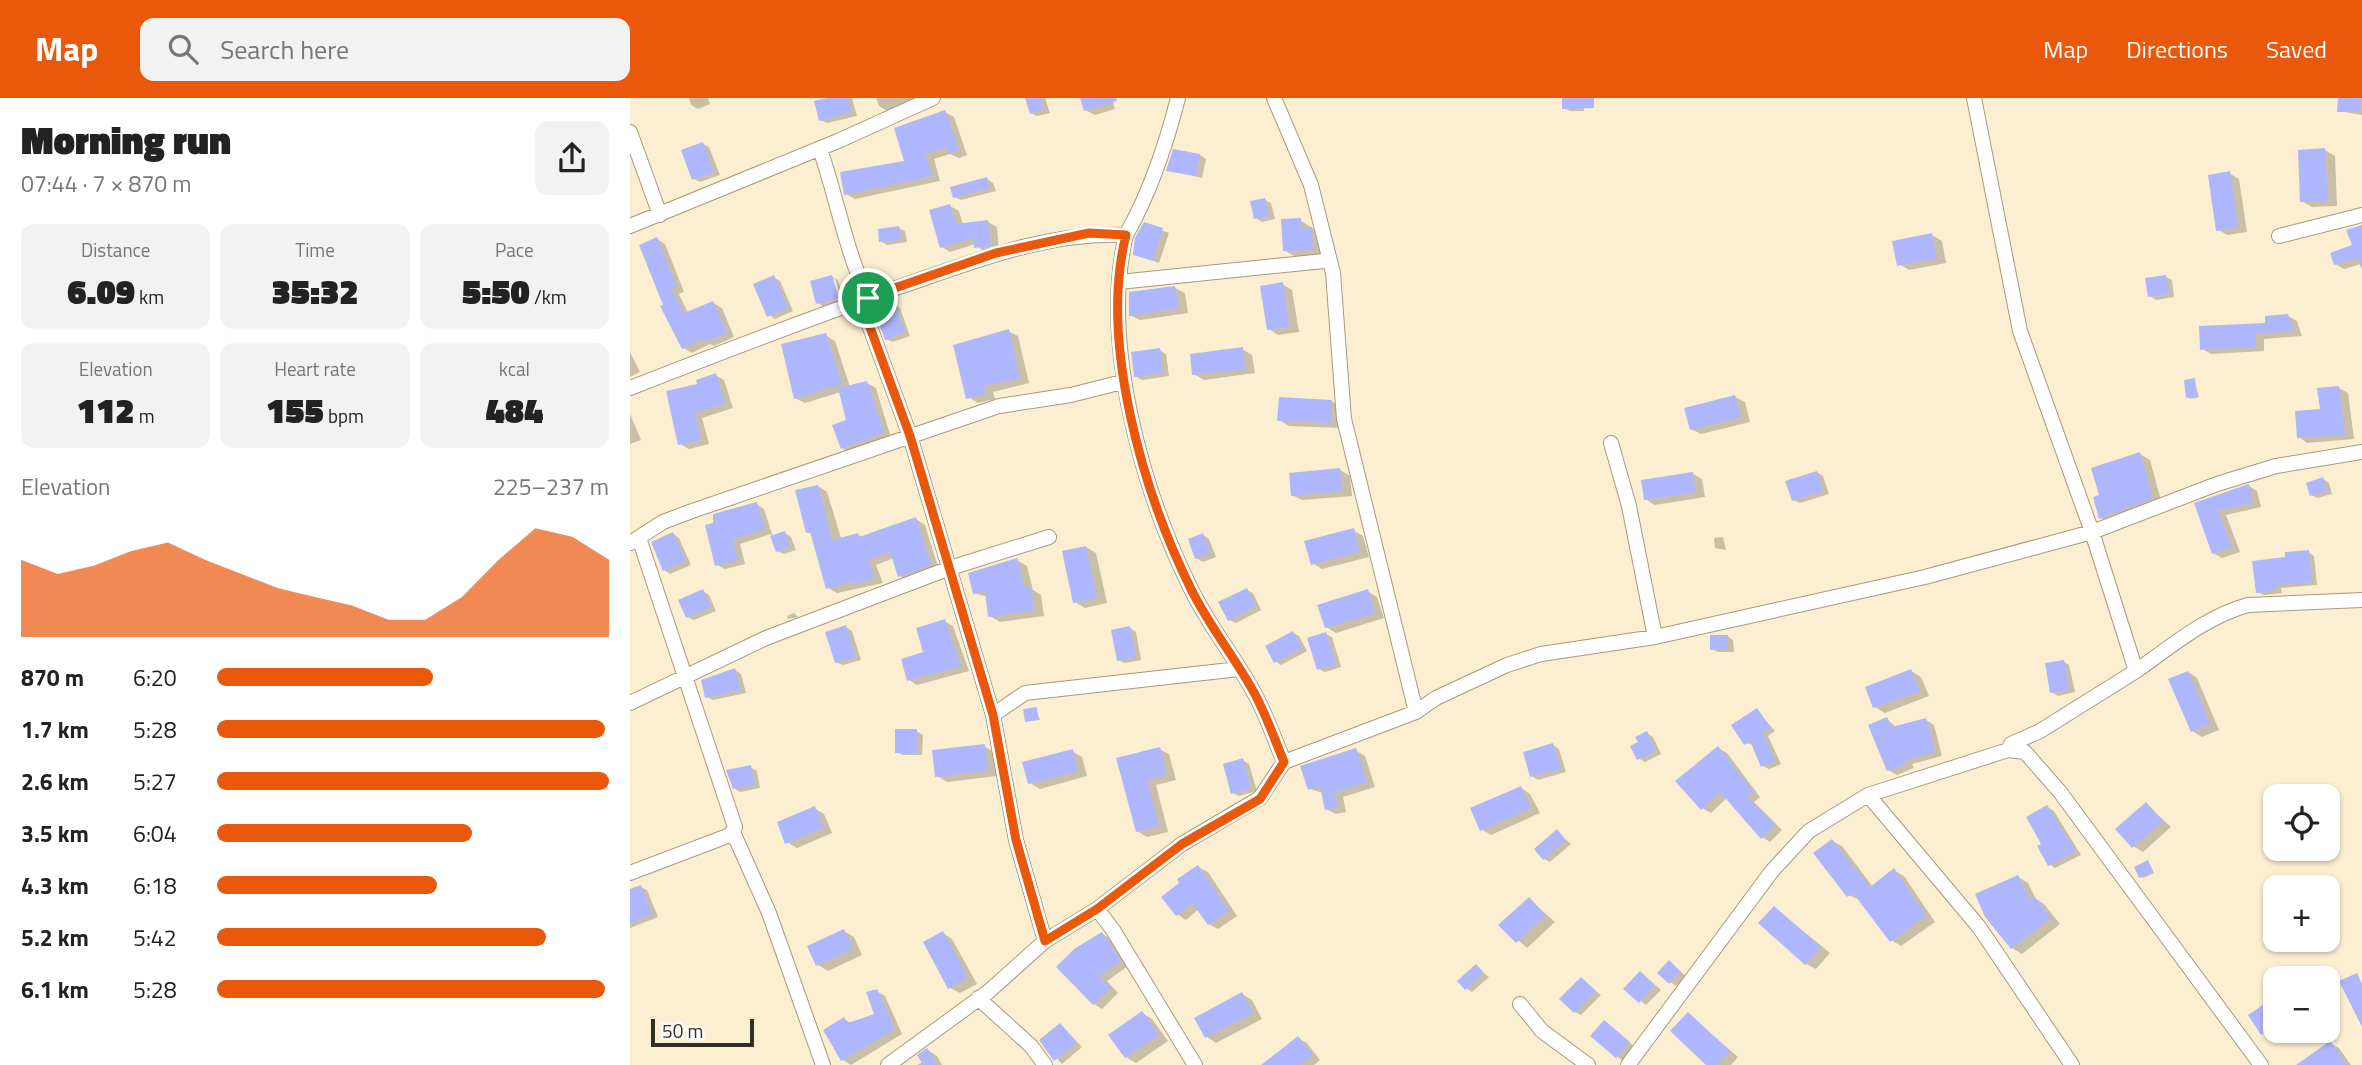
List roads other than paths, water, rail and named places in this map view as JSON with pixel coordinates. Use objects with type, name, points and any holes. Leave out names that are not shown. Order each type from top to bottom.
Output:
[{"type":"street","points":[[630,226],[820,149],[933,98]]},
{"type":"street","points":[[1178,98],[1168,138],[1140,211],[1126,235],[1117,316],[1122,382],[1163,523],[1191,590],[1253,691],[1284,762]]},
{"type":"street","points":[[1274,98],[1311,185],[1333,273],[1344,419],[1416,712]]},
{"type":"street","points":[[1974,98],[2020,331],[2092,532],[2136,671]]},
{"type":"street","points":[[630,132],[660,215]]},
{"type":"street","points":[[820,149],[844,221],[848,251],[910,436],[993,715],[1016,840],[1045,941]]},
{"type":"street","points":[[2279,236],[2362,215]]},
{"type":"street","points":[[630,388],[864,299],[996,253],[1089,233],[1126,235]]},
{"type":"street","points":[[1119,282],[1324,261]]},
{"type":"street","points":[[823,1065],[769,913],[733,832],[735,827],[634,541],[663,522],[692,511],[999,406],[1071,395],[1122,382]]},
{"type":"street","points":[[1611,443],[1629,506],[1656,637]]},
{"type":"street","points":[[888,1065],[978,998],[1045,941],[1097,909],[1182,844],[1260,799],[1284,762],[1416,712],[1436,698],[1507,665],[1541,654],[1656,637],[1924,577],[2092,532],[2217,484],[2264,470],[2323,456],[2362,452]]},
{"type":"street","points":[[630,703],[684,680],[766,638],[950,569],[1049,537]]},
{"type":"street","points":[[2008,750],[2011,744],[2040,731],[2136,671],[2214,616],[2248,605],[2362,600]]},
{"type":"street","points":[[993,715],[1025,693],[1239,669]]},
{"type":"street","points":[[1628,1065],[1772,871],[1809,831],[1868,795],[2008,750],[2025,752],[2060,792],[2261,1065]]},
{"type":"street","points":[[1868,795],[1979,927],[2071,1065]]},
{"type":"street","points":[[630,873],[733,832]]},
{"type":"street","points":[[1097,909],[1113,930],[1195,1065]]},
{"type":"street","points":[[978,998],[1031,1046],[1045,1065]]},
{"type":"street","points":[[1520,1004],[1542,1031],[1588,1065]]}]
